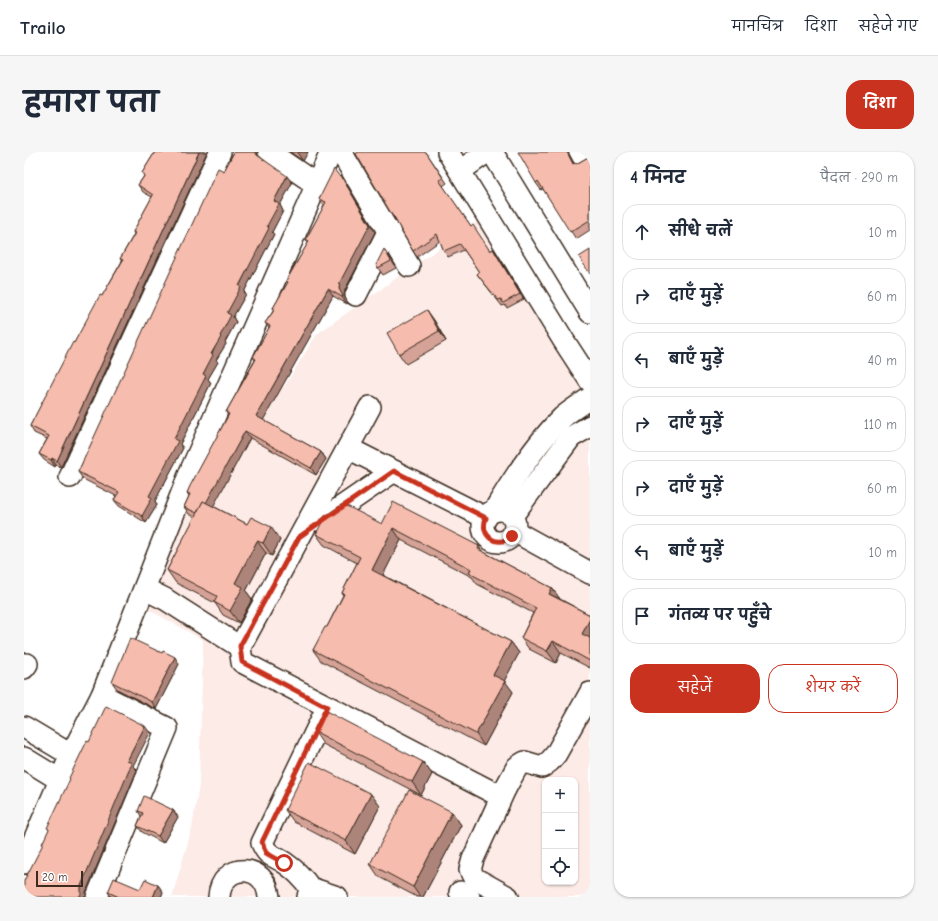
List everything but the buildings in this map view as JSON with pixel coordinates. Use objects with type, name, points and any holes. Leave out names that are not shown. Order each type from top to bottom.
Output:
[{"type":"street","points":[[70,477],[220,152]]},
{"type":"street","points":[[269,152],[317,185]]},
{"type":"street","points":[[24,864],[71,755],[102,695],[191,470],[331,152]]},
{"type":"street","points":[[341,152],[389,230],[409,266]]},
{"type":"street","points":[[448,152],[590,381]]},
{"type":"street","points":[[460,171],[487,152]]},
{"type":"street","points":[[492,152],[590,312]]},
{"type":"street","points":[[356,295],[389,230]]},
{"type":"street","points":[[502,519],[520,468],[551,430],[568,413],[590,398]]},
{"type":"street","points":[[370,407],[240,646],[242,662],[496,794],[505,789]]},
{"type":"street","points":[[502,519],[571,437],[590,426]]},
{"type":"street","points":[[348,448],[394,471],[502,519],[590,573]]},
{"type":"street","points":[[299,537],[394,471]]},
{"type":"street","points":[[145,589],[165,599],[240,646]]},
{"type":"street","points":[[508,897],[474,878],[470,870],[473,859],[505,789],[517,767],[524,762],[542,766],[550,761],[556,754],[590,693]]},
{"type":"street","points":[[97,897],[167,728],[102,695]]},
{"type":"street","points":[[327,707],[262,842],[266,853],[284,863],[304,880],[309,893],[337,897]]},
{"type":"street","points":[[24,727],[71,755]]},
{"type":"street","points":[[24,758],[60,780]]},
{"type":"street","points":[[219,897],[219,890],[225,879],[235,872],[243,870],[251,871],[264,881],[268,888],[269,897]]},
{"type":"shaded area","points":[[478,221],[498,241],[590,388],[590,897],[172,897],[192,828],[199,785],[203,640],[139,604],[240,366],[284,387],[317,334]]},
{"type":"route","points":[[284,863],[266,853],[262,842],[327,707],[242,662],[240,646],[299,537],[394,471],[486,518],[484,523],[485,533],[493,540],[498,542],[504,541],[512,536]]}]
